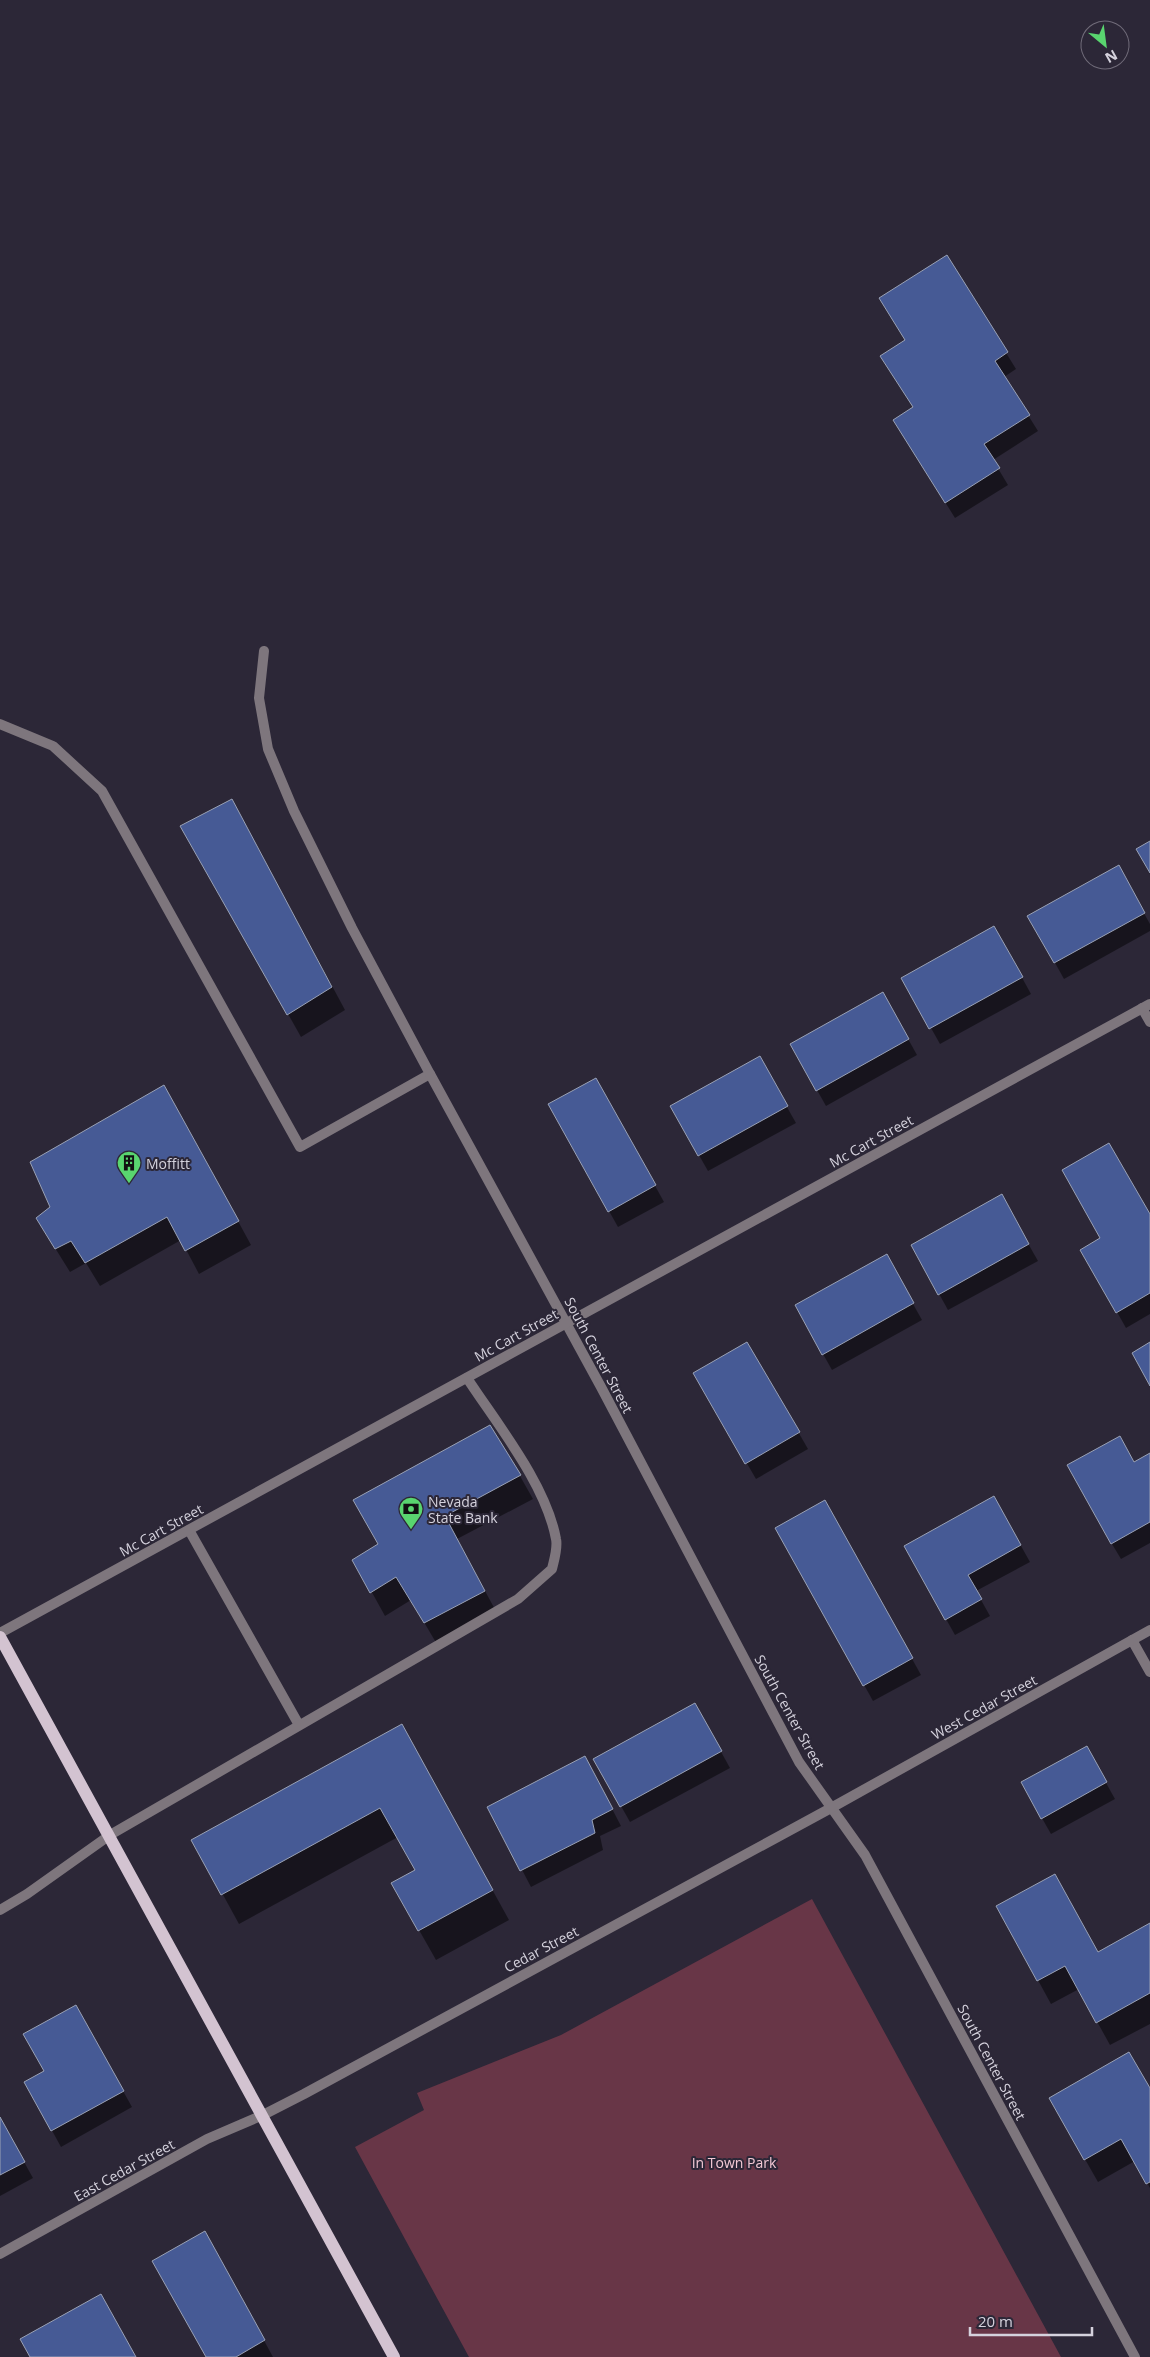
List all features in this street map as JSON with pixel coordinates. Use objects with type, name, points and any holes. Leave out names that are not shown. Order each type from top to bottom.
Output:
[{"type":"main road","points":[[0,1635],[264,2115],[394,2357]]},
{"type":"street","name":"South Center Street","points":[[264,651],[258,698],[268,749],[294,811],[352,928],[566,1324],[799,1762],[865,1855],[1135,2357]]},
{"type":"street","points":[[0,724],[53,746],[102,791],[300,1147],[430,1074]]},
{"type":"street","points":[[1146,1006],[1150,1022]]},
{"type":"street","name":"Mc Cart Street","points":[[0,1635],[1146,1006]]},
{"type":"street","points":[[0,1910],[27,1894],[110,1836],[518,1599],[552,1569],[556,1540],[546,1505],[526,1468],[467,1378]]},
{"type":"street","points":[[189,1530],[299,1725]]},
{"type":"street","name":"West Cedar Street","points":[[831,1808],[1150,1630]]},
{"type":"street","points":[[1132,1640],[1150,1672]]},
{"type":"street","name":"Cedar Street","points":[[264,2115],[831,1808]]},
{"type":"street","name":"East Cedar Street","points":[[0,2254],[207,2139],[264,2115]]},
{"type":"green space","name":"In Town Park","points":[[812,1899],[1061,2357],[469,2357],[355,2147],[424,2110],[417,2093],[561,2035]]},
{"type":"building","points":[[947,255],[1008,352],[995,361],[1030,415],[984,444],[1000,468],[945,503],[893,420],[913,407],[880,356],[905,340],[879,298]]},
{"type":"building","points":[[232,799],[332,987],[287,1015],[180,826]]},
{"type":"building","points":[[1150,841],[1150,873],[1136,849]]},
{"type":"building","points":[[1119,865],[1145,913],[1054,963],[1027,916]]},
{"type":"building","points":[[994,926],[1023,977],[929,1029],[901,978]]},
{"type":"building","points":[[883,992],[909,1039],[816,1091],[790,1044]]},
{"type":"building","points":[[760,1056],[788,1106],[698,1156],[670,1106]]},
{"type":"building","points":[[596,1078],[656,1185],[608,1212],[548,1104]]},
{"type":"building","name":"Moffitt","points":[[164,1085],[239,1221],[185,1251],[167,1217],[85,1263],[71,1241],[55,1249],[36,1218],[50,1207],[30,1162]]},
{"type":"building","points":[[1109,1143],[1150,1214],[1150,1293],[1116,1313],[1080,1250],[1100,1238],[1062,1170]]},
{"type":"building","points":[[1002,1194],[1029,1244],[938,1295],[911,1245]]},
{"type":"building","points":[[887,1254],[914,1303],[822,1355],[795,1305]]},
{"type":"building","points":[[747,1342],[800,1432],[745,1464],[693,1373]]},
{"type":"building","points":[[1150,1342],[1150,1386],[1132,1353]]},
{"type":"building","name":"Nevada State Bank","points":[[490,1425],[521,1475],[445,1516],[485,1591],[424,1623],[396,1577],[370,1593],[352,1560],[378,1544],[353,1500]]},
{"type":"building","points":[[1120,1436],[1134,1462],[1150,1453],[1150,1522],[1111,1544],[1067,1465]]},
{"type":"building","points":[[994,1496],[1021,1545],[968,1575],[982,1599],[945,1620],[904,1546]]},
{"type":"building","points":[[825,1500],[913,1658],[863,1686],[775,1528]]},
{"type":"building","points":[[695,1703],[722,1751],[620,1807],[593,1759]]},
{"type":"building","points":[[402,1724],[493,1890],[418,1931],[391,1883],[415,1870],[380,1808],[221,1895],[191,1840]]},
{"type":"building","points":[[1087,1746],[1107,1782],[1041,1819],[1021,1782]]},
{"type":"building","points":[[585,1756],[613,1809],[592,1820],[595,1833],[520,1871],[487,1807]]},
{"type":"building","points":[[1055,1874],[1098,1952],[1150,1923],[1150,1993],[1096,2023],[1065,1966],[1037,1981],[996,1906]]},
{"type":"building","points":[[76,2005],[124,2091],[51,2131],[24,2082],[44,2071],[23,2034]]},
{"type":"building","points":[[1129,2052],[1150,2088],[1150,2182],[1146,2184],[1121,2139],[1084,2160],[1049,2098]]},
{"type":"building","points":[[0,2117],[25,2162],[0,2175]]},
{"type":"building","points":[[205,2231],[265,2340],[236,2357],[206,2357],[152,2261]]},
{"type":"building","points":[[101,2294],[136,2357],[30,2357],[20,2339]]},
{"type":"place","name":"Moffitt","points":[[129,1184]]},
{"type":"place","name":"Nevada State Bank","points":[[411,1530]]}]
